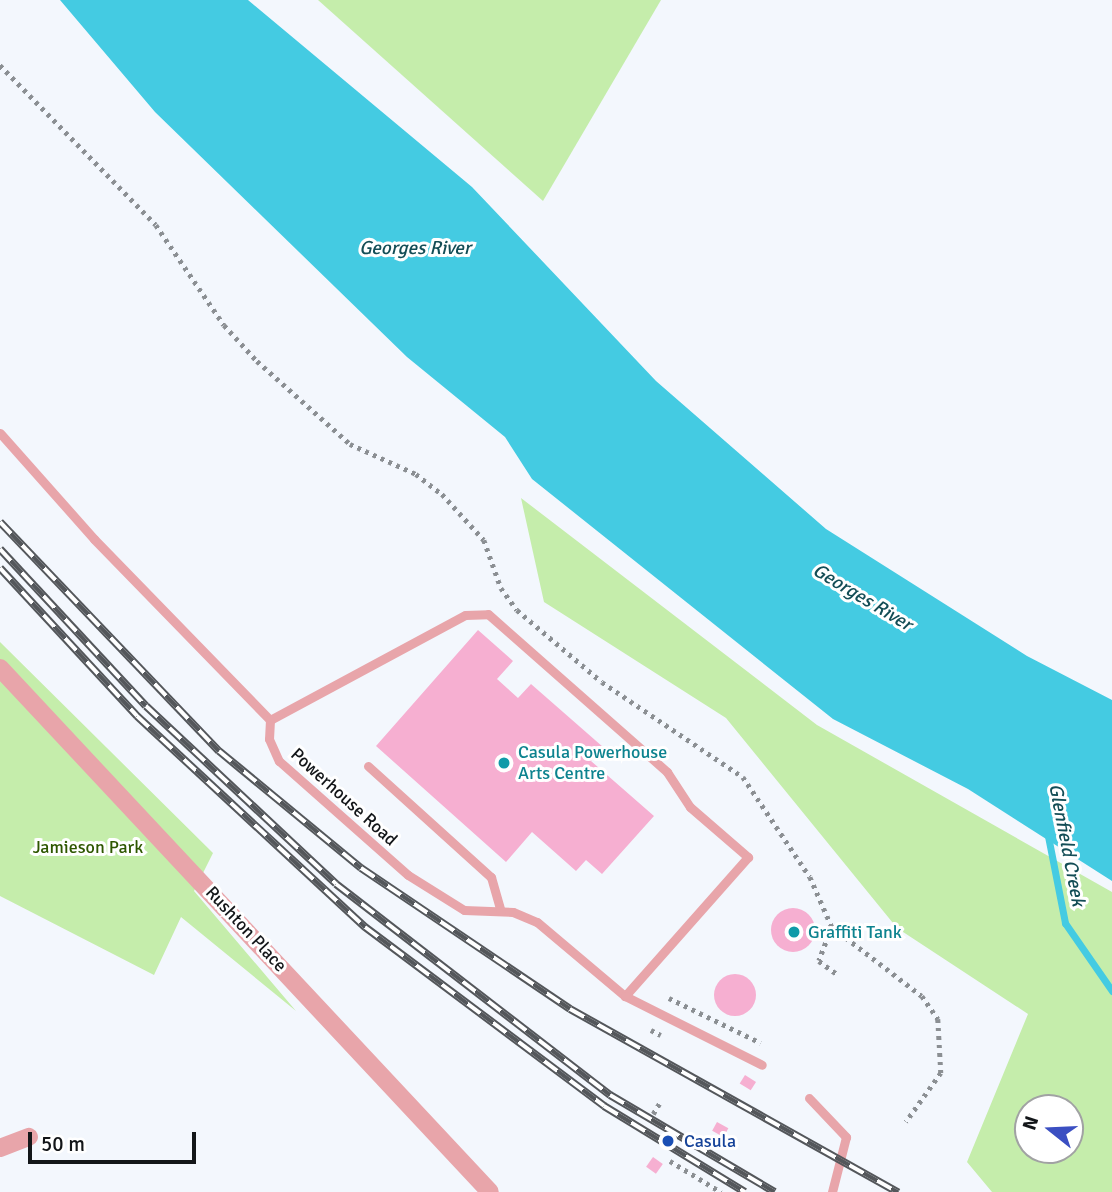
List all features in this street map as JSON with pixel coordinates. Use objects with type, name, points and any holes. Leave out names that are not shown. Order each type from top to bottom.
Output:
[{"type":"street","name":"Rushton Place","points":[[0,668],[490,1192]]},
{"type":"street","points":[[0,1148],[29,1137]]},
{"type":"lane","points":[[0,433],[270,720],[465,615],[488,614],[667,772],[690,807],[748,857],[625,996]]},
{"type":"lane","name":"Powerhouse Road","points":[[270,720],[269,739],[279,761],[408,875],[464,910],[501,911],[537,922],[625,996],[762,1065]]},
{"type":"lane","points":[[368,766],[491,877],[501,911]]},
{"type":"lane","points":[[808,1098],[846,1137],[832,1192]]},
{"type":"path","points":[[0,65],[156,225],[224,325],[257,361],[350,444],[416,474],[442,494],[484,540],[501,588],[517,610],[602,682],[743,777],[810,877],[832,927],[922,996],[938,1019],[942,1073],[906,1122]]},
{"type":"path","points":[[832,927],[819,961],[836,974]]},
{"type":"path","points":[[668,998],[761,1043]]},
{"type":"path","points":[[651,1030],[661,1035]]},
{"type":"path","points":[[653,1114],[659,1104]]},
{"type":"path","points":[[670,1161],[721,1192]]},
{"type":"green space","points":[[318,0],[661,0],[543,201]]},
{"type":"green space","points":[[521,498],[817,725],[1112,892],[1112,1192],[992,1192],[967,1162],[1028,1014],[897,928],[726,718],[544,602]]},
{"type":"green space","name":"Jamieson Park","points":[[0,642],[213,853],[194,891],[296,1011],[181,917],[154,975],[0,896]]},
{"type":"water","name":"Georges River","points":[[60,0],[248,0],[472,187],[656,381],[826,529],[1027,656],[1112,700],[1112,881],[968,789],[833,719],[532,479],[505,437],[407,357],[155,112]]},
{"type":"building","name":"Casula Powerhouse Arts Centre","points":[[478,630],[513,661],[497,679],[518,698],[531,684],[603,747],[591,761],[654,816],[602,874],[586,860],[576,871],[532,832],[506,862],[376,746]]},
{"type":"building","name":"Graffiti Tank","points":[[793,908],[808,915],[815,930],[808,945],[793,952],[778,945],[771,930],[778,915]]},
{"type":"building","points":[[735,974],[750,980],[756,995],[750,1010],[735,1016],[720,1010],[714,995],[720,980]]},
{"type":"building","points":[[745,1075],[756,1082],[751,1090],[740,1083]]},
{"type":"building","points":[[717,1122],[728,1128],[724,1137],[712,1131]]},
{"type":"building","points":[[653,1157],[663,1164],[656,1174],[646,1167]]},
{"type":"waterway","name":"Glenfield Creek","points":[[1048,836],[1065,923],[1112,991]]},
{"type":"railway","points":[[0,522],[219,751],[361,868],[570,1009],[898,1192]]},
{"type":"railway","points":[[0,549],[146,706],[336,884],[610,1095],[775,1192]]},
{"type":"railway","points":[[0,568],[137,716],[365,927],[604,1106],[745,1192]]},
{"type":"place","name":"Casula Powerhouse Arts Centre","points":[[504,763]]},
{"type":"place","name":"Graffiti Tank","points":[[794,932]]},
{"type":"place","name":"Casula","points":[[668,1141]]}]
